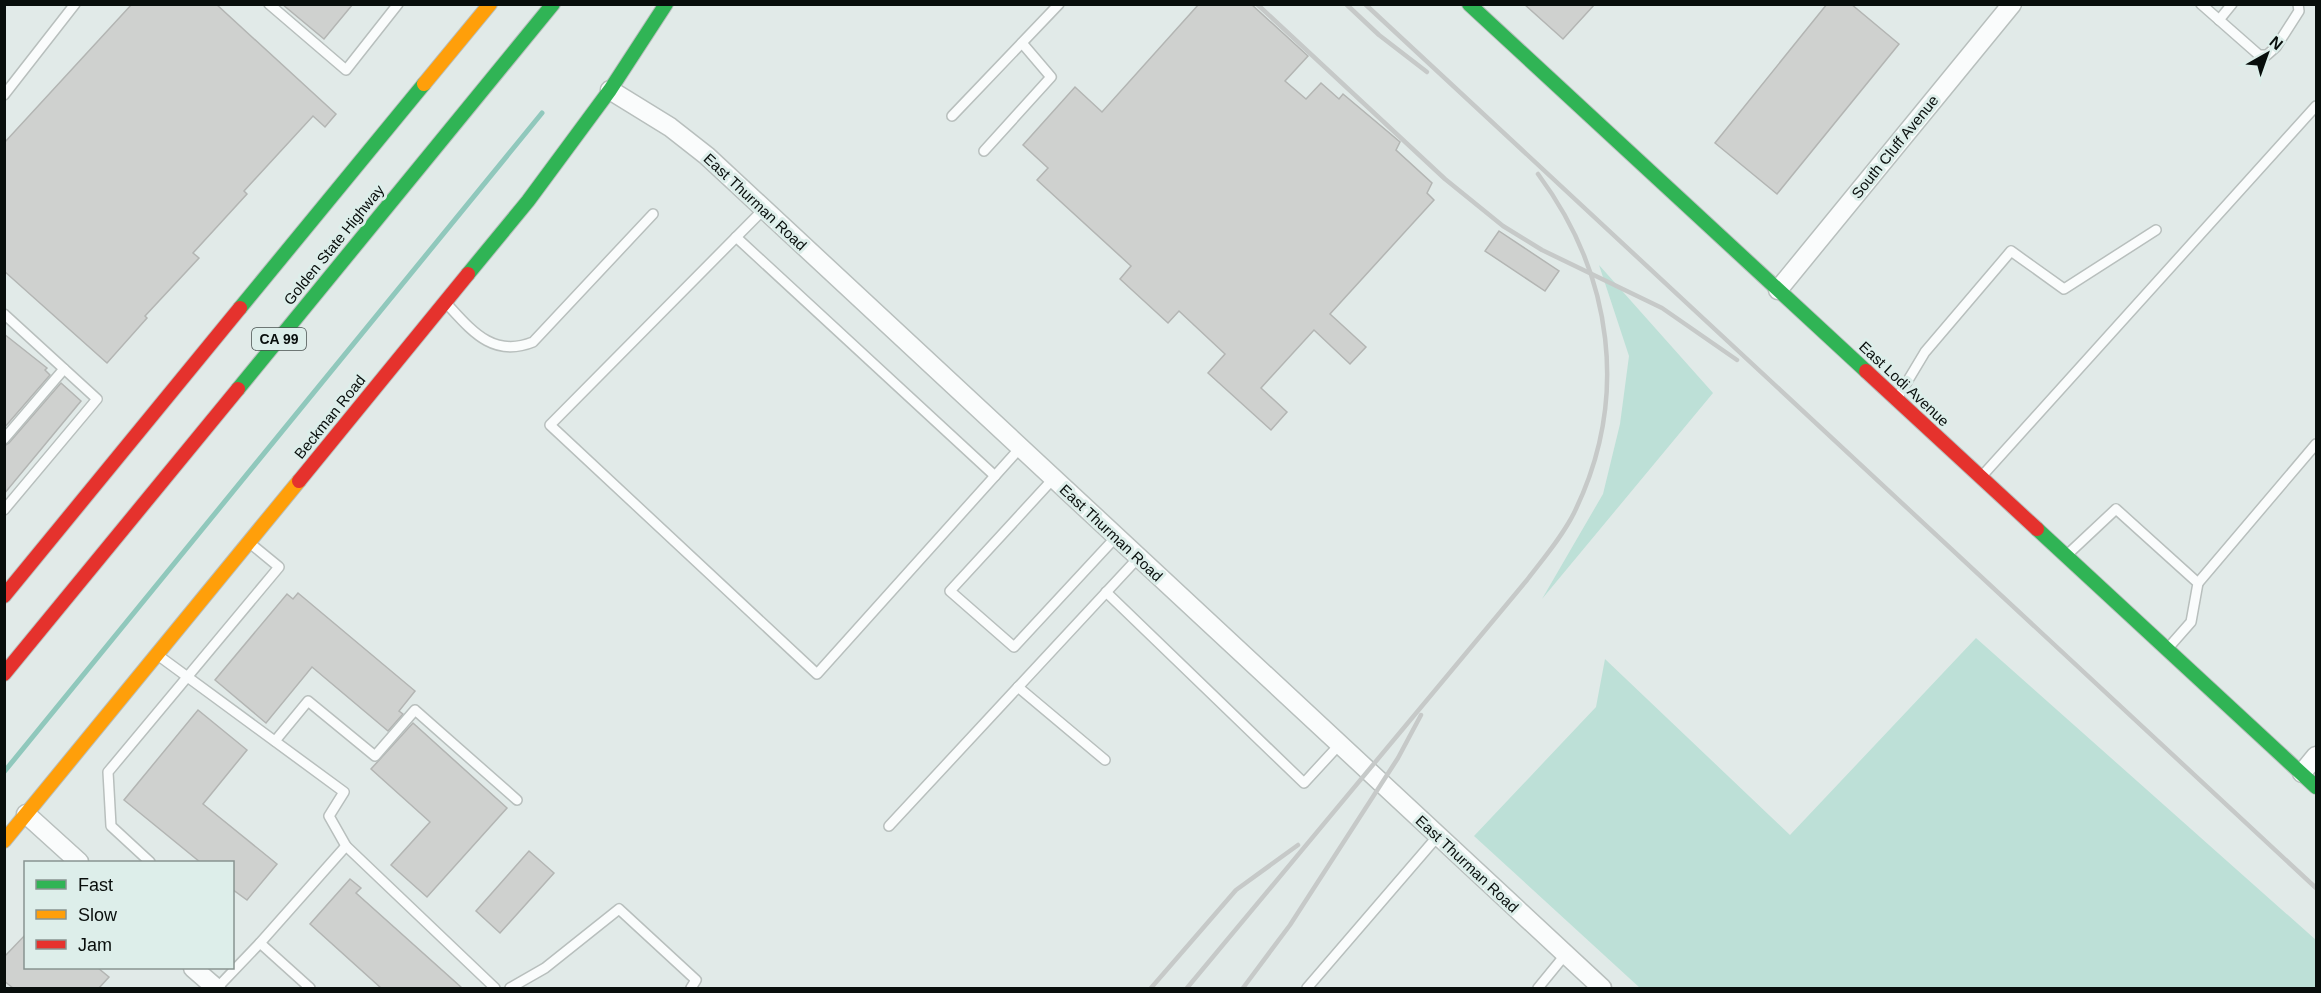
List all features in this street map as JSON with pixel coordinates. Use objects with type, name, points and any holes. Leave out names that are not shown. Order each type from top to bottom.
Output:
[{"type":"main road","name":"Golden State Highway","points":[[4,596],[490,4]]},
{"type":"main road","name":"Golden State Highway","points":[[4,674],[553,4]]},
{"type":"main road","name":"Beckman Road","points":[[4,841],[535,193],[610,90],[666,4]]},
{"type":"main road","name":"East Lodi Avenue","points":[[1468,4],[2316,787]]},
{"type":"street","name":"South Cluff Avenue","points":[[1778,290],[2012,4]]},
{"type":"street","name":"East Thurman Road","points":[[610,90],[670,127],[707,156],[1602,988]]},
{"type":"street","points":[[2302,773],[2316,756]]},
{"type":"street","points":[[26,814],[78,861]]},
{"type":"street","points":[[194,969],[216,988]]},
{"type":"lane","points":[[4,95],[75,4]]},
{"type":"lane","points":[[269,4],[346,70],[398,4]]},
{"type":"lane","points":[[952,116],[1059,4]]},
{"type":"lane","points":[[2201,4],[2259,55],[2267,55],[2276,47],[2299,11],[2298,4]]},
{"type":"lane","points":[[2219,20],[2232,4]]},
{"type":"lane","points":[[984,151],[1051,77],[1022,43]]},
{"type":"lane","points":[[1981,477],[2316,106]]},
{"type":"lane","points":[[764,209],[550,425],[817,674],[1020,448]]},
{"type":"lane","points":[[445,302],[483,339],[508,348],[533,342],[652,214]]},
{"type":"lane","points":[[1897,399],[1925,352],[2011,252],[2064,289],[2156,230]]},
{"type":"lane","points":[[736,237],[995,476]]},
{"type":"lane","points":[[4,510],[97,399],[7,320]]},
{"type":"lane","points":[[4,439],[64,369]]},
{"type":"lane","points":[[2168,649],[2191,622],[2198,583],[2316,444]]},
{"type":"lane","points":[[1053,479],[950,591],[1014,647],[1116,537]]},
{"type":"lane","points":[[2066,555],[2116,509],[2198,583]]},
{"type":"lane","points":[[149,861],[111,826],[108,772],[279,567],[249,542]]},
{"type":"lane","points":[[889,826],[1138,558]]},
{"type":"lane","points":[[1106,592],[1304,783],[1339,745]]},
{"type":"lane","points":[[157,654],[344,792],[329,816],[346,846],[495,988]]},
{"type":"lane","points":[[1018,687],[1105,760]]},
{"type":"lane","points":[[275,741],[308,701],[375,756],[415,710],[517,800]]},
{"type":"lane","points":[[1307,988],[1437,837]]},
{"type":"lane","points":[[216,988],[260,943],[346,846]]},
{"type":"lane","points":[[510,988],[545,968],[619,909],[696,980],[691,988]]},
{"type":"lane","points":[[260,943],[310,988]]},
{"type":"lane","points":[[1539,988],[1565,955]]},
{"type":"green space","points":[[1599,265],[1713,393],[1542,599],[1603,494],[1620,424],[1629,356]]},
{"type":"green space","points":[[1976,638],[2316,940],[2316,988],[1640,988],[1474,836],[1596,707],[1605,659],[1790,835]]},
{"type":"building","points":[[132,4],[216,4],[336,114],[325,127],[313,116],[244,191],[247,194],[193,253],[199,258],[145,316],[147,318],[107,363],[4,271],[4,143]]},
{"type":"building","points":[[282,4],[353,4],[324,39]]},
{"type":"building","points":[[1199,4],[1251,4],[1308,56],[1285,81],[1306,99],[1321,83],[1339,99],[1343,94],[1400,142],[1396,150],[1432,183],[1427,193],[1434,200],[1330,314],[1366,347],[1350,364],[1314,330],[1261,388],[1287,412],[1271,430],[1208,373],[1225,354],[1179,311],[1168,323],[1120,279],[1131,266],[1037,180],[1048,168],[1023,145],[1075,87],[1102,112]]},
{"type":"building","points":[[1524,4],[1595,4],[1563,39]]},
{"type":"building","points":[[1827,4],[1851,4],[1899,44],[1777,194],[1715,143]]},
{"type":"building","points":[[1499,231],[1559,271],[1545,291],[1485,251]]},
{"type":"building","points":[[4,334],[47,368],[45,370],[50,375],[4,428]]},
{"type":"building","points":[[61,383],[81,401],[4,494],[4,446]]},
{"type":"building","points":[[298,593],[415,691],[399,711],[403,714],[388,731],[312,667],[266,723],[215,680],[287,594],[293,599]]},
{"type":"building","points":[[198,710],[247,750],[203,804],[277,864],[247,900],[234,890],[234,861],[199,861],[124,800]]},
{"type":"building","points":[[413,723],[507,808],[427,897],[391,865],[430,822],[371,769]]},
{"type":"building","points":[[529,851],[554,873],[500,933],[476,911]]},
{"type":"building","points":[[350,879],[361,888],[356,893],[462,988],[381,988],[310,924]]},
{"type":"building","points":[[24,936],[24,969],[99,969],[109,977],[99,988],[13,988],[4,981],[4,957]]},
{"type":"waterway","points":[[4,772],[542,113]]},
{"type":"railway","points":[[1257,4],[1445,179],[1503,226],[1542,250],[1662,308],[1737,360]]},
{"type":"railway","points":[[1346,4],[1379,35],[1427,72]]},
{"type":"railway","points":[[1365,4],[2316,888]]},
{"type":"railway","points":[[1187,988],[1527,580],[1558,539],[1574,513],[1592,470],[1603,426],[1607,382],[1605,339],[1597,296],[1583,254],[1563,213],[1538,174]]},
{"type":"railway","points":[[1243,988],[1290,925],[1398,758],[1421,715]]},
{"type":"railway","points":[[1151,988],[1236,890],[1298,845]]},
{"type":"traffic: fast","points":[[238,389],[553,4]]},
{"type":"traffic: fast","points":[[468,274],[528,201],[610,90],[666,4]]},
{"type":"traffic: fast","points":[[1469,4],[1866,371]]},
{"type":"traffic: fast","points":[[240,308],[424,84]]},
{"type":"traffic: fast","points":[[2037,529],[2316,787]]},
{"type":"traffic: slow","points":[[424,84],[490,4]]},
{"type":"traffic: slow","points":[[4,841],[299,481]]},
{"type":"traffic: jam","points":[[299,481],[468,274]]},
{"type":"traffic: jam","points":[[4,596],[240,308]]},
{"type":"traffic: jam","points":[[1866,371],[2037,529]]},
{"type":"traffic: jam","points":[[4,674],[238,389]]}]
